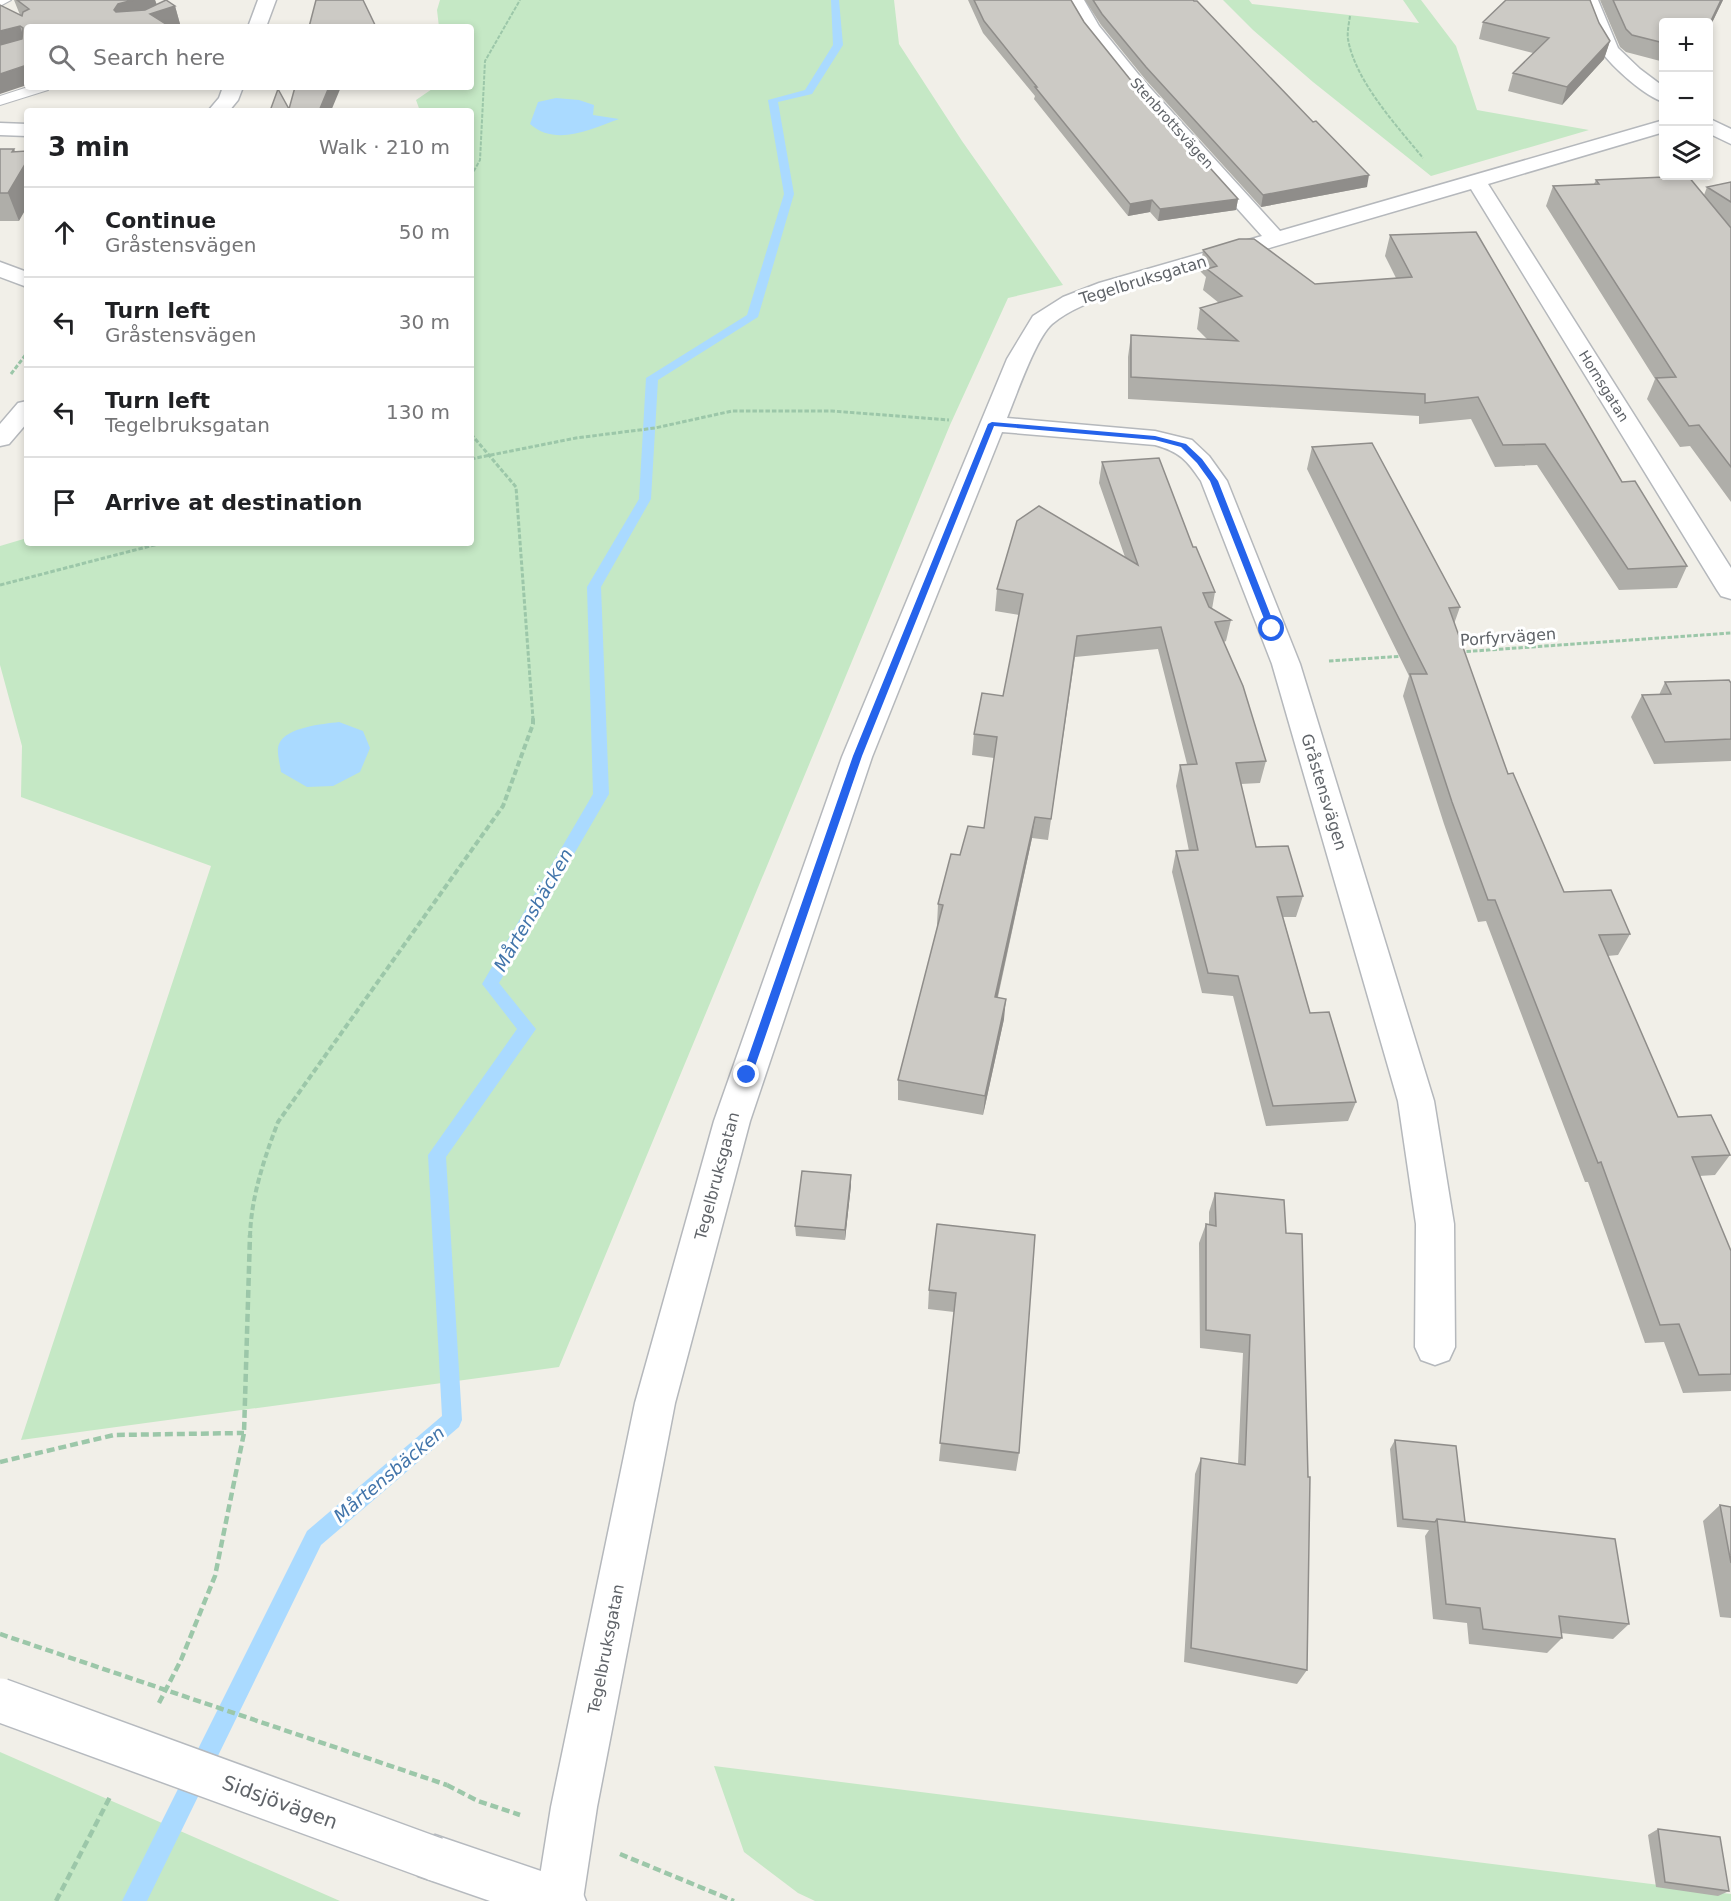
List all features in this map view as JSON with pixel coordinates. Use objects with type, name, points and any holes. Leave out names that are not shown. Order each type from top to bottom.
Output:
[{"type":"street","points":[[258,24],[267,0]]},
{"type":"street","name":"Stenbrottsvägen","points":[[1075,0],[1091,28],[1136,84],[1277,240]]},
{"type":"street","points":[[1589,0],[1610,50],[1633,73],[1659,92]]},
{"type":"street","points":[[221,108],[233,90]]},
{"type":"street","points":[[1713,117],[1731,138]]},
{"type":"street","name":"Tegelbruksgatan","points":[[560,1900],[576,1795],[655,1403],[732,1120],[857,756],[1019,359],[1041,321],[1071,302],[1107,288],[1659,127]]},
{"type":"street","points":[[0,129],[24,130]]},
{"type":"street","name":"Hornsgatan","points":[[1463,186],[1731,590]]},
{"type":"street","points":[[0,269],[24,279]]},
{"type":"street","points":[[0,439],[24,411]]},
{"type":"street","name":"Gråstensvägen","points":[[992,424],[1155,438],[1184,445],[1200,461],[1214,481],[1286,664],[1416,1101],[1435,1224],[1435,1347]]},
{"type":"street","name":"Sidsjövägen","points":[[0,1700],[435,1859],[560,1900]]},
{"type":"lane","points":[[0,2],[4,0]]},
{"type":"lane","points":[[0,101],[34,90]]},
{"type":"path","points":[[474,171],[480,160],[485,61],[520,0]]},
{"type":"path","points":[[1350,16],[1348,38],[1359,68],[1393,121],[1463,186]]},
{"type":"path","points":[[7,379],[24,357]]},
{"type":"path","points":[[474,459],[576,438],[655,428],[732,411],[832,411],[992,424]]},
{"type":"path","points":[[154,1712],[181,1660],[215,1576],[244,1433],[249,1221],[260,1171],[278,1122],[503,806],[533,724],[516,487],[474,437]]},
{"type":"path","points":[[0,585],[150,546]]},
{"type":"path","name":"Porfyrvägen","points":[[1450,653],[1731,633]]},
{"type":"path","points":[[1286,664],[1415,655]]},
{"type":"path","points":[[0,1462],[114,1436],[244,1433]]},
{"type":"path","points":[[0,1634],[447,1785]]},
{"type":"path","points":[[56,1901],[116,1785]]},
{"type":"green space","points":[[440,0],[894,0],[899,44],[962,141],[1063,285],[1008,298],[950,425],[559,1367],[21,1440],[211,866],[21,797],[22,746],[0,665],[0,546],[24,539],[24,546],[474,546],[474,108],[419,108],[416,100],[431,90],[474,90],[474,24],[439,24],[437,10]]},
{"type":"green space","points":[[1223,0],[1249,0],[1252,4],[1419,23],[1403,0],[1421,0],[1456,46],[1477,110],[1589,130],[1431,176],[1313,82],[1253,30]]},
{"type":"green space","points":[[0,1752],[340,1901],[0,1901]]},
{"type":"green space","points":[[714,1766],[1731,1894],[1731,1901],[815,1901],[798,1893],[744,1852]]},
{"type":"water","points":[[556,98],[579,100],[594,105],[593,115],[619,119],[585,131],[562,135],[540,131],[530,124],[538,102]]},
{"type":"water","points":[[339,722],[363,731],[370,748],[360,772],[333,786],[307,787],[281,772],[278,750],[283,738],[306,727]]},
{"type":"building","points":[[17,0],[133,0],[118,4],[114,10],[116,12],[145,10],[166,0],[175,6],[150,14],[166,24],[24,24],[24,66],[0,74],[0,45],[22,39],[23,28],[20,26],[0,31],[0,5],[22,16],[23,12],[29,9]]},
{"type":"building","points":[[316,0],[363,0],[375,24],[310,24]]},
{"type":"building","points":[[974,0],[1071,0],[1084,22],[1129,78],[1238,199],[1160,209],[1152,200],[1130,204],[984,21]]},
{"type":"building","points":[[1093,0],[1197,1],[1313,122],[1316,121],[1369,175],[1263,195],[1146,67]]},
{"type":"building","points":[[1506,0],[1590,0],[1599,23],[1610,41],[1567,87],[1513,73],[1549,38],[1483,22]]},
{"type":"building","points":[[1613,0],[1721,0],[1712,18],[1659,18],[1659,42],[1632,35],[1626,29]]},
{"type":"building","points":[[279,90],[288,108],[271,108]]},
{"type":"building","points":[[294,90],[328,90],[320,108],[289,108]]},
{"type":"building","points":[[0,149],[14,149],[12,152],[24,151],[24,166],[8,193],[0,193]]},
{"type":"building","points":[[1659,177],[1659,180],[1691,180],[1731,228],[1731,467],[1699,425],[1689,426],[1656,378],[1676,377],[1553,186],[1599,184],[1596,180]]},
{"type":"building","points":[[1731,182],[1731,202],[1707,187]]},
{"type":"building","points":[[1476,232],[1622,482],[1635,481],[1687,566],[1628,569],[1545,444],[1503,445],[1478,397],[1425,403],[1425,394],[1131,377],[1131,335],[1238,341],[1200,308],[1242,296],[1207,269],[1217,266],[1203,250],[1239,239],[1254,239],[1315,284],[1412,277],[1390,235]]},
{"type":"building","points":[[1372,443],[1460,607],[1449,608],[1508,774],[1513,773],[1564,892],[1611,890],[1630,934],[1599,935],[1678,1117],[1711,1115],[1730,1155],[1692,1157],[1731,1251],[1731,1374],[1699,1375],[1679,1324],[1660,1325],[1601,1162],[1598,1163],[1495,900],[1488,900],[1452,802],[1410,674],[1427,674],[1312,447]]},
{"type":"building","points":[[1159,458],[1193,547],[1196,547],[1215,592],[1203,593],[1209,607],[1231,620],[1215,622],[1243,686],[1266,761],[1236,763],[1256,847],[1288,846],[1303,896],[1277,897],[1310,1013],[1329,1012],[1356,1102],[1273,1106],[1238,976],[1208,973],[1176,851],[1198,850],[1180,765],[1197,764],[1161,627],[1077,636],[1051,819],[1035,817],[995,997],[1006,999],[985,1096],[898,1080],[943,905],[938,904],[951,854],[960,855],[968,826],[984,828],[997,737],[974,734],[982,693],[1003,696],[1023,594],[997,589],[1017,521],[1039,506],[1138,565],[1102,462]]},
{"type":"building","points":[[1729,680],[1731,683],[1731,739],[1665,742],[1642,695],[1671,694],[1665,682]]},
{"type":"building","points":[[802,1171],[851,1175],[845,1230],[795,1226]]},
{"type":"building","points":[[1215,1193],[1284,1200],[1286,1233],[1302,1234],[1308,1477],[1310,1477],[1307,1670],[1191,1648],[1201,1458],[1245,1465],[1250,1335],[1206,1330],[1206,1224],[1216,1226]]},
{"type":"building","points":[[937,1224],[1035,1235],[1019,1453],[940,1443],[956,1293],[929,1290]]},
{"type":"building","points":[[1395,1440],[1456,1446],[1465,1522],[1403,1519]]},
{"type":"building","points":[[1720,1505],[1731,1507],[1731,1563]]},
{"type":"building","points":[[1437,1519],[1615,1539],[1629,1624],[1559,1616],[1562,1638],[1483,1629],[1480,1608],[1446,1604]]},
{"type":"building","points":[[1658,1829],[1720,1837],[1729,1891],[1665,1882]]},
{"type":"waterway","name":"Mårtensbäcken","points":[[134,1901],[314,1538],[452,1420],[437,1155],[527,1029],[490,984],[601,794],[594,587],[645,499],[652,378],[752,317],[789,194],[773,100],[809,92],[838,45],[835,0]]},
{"type":"route","points":[[747,1075],[857,756],[992,424],[1155,438],[1184,445],[1200,461],[1214,481],[1272,629]]}]
